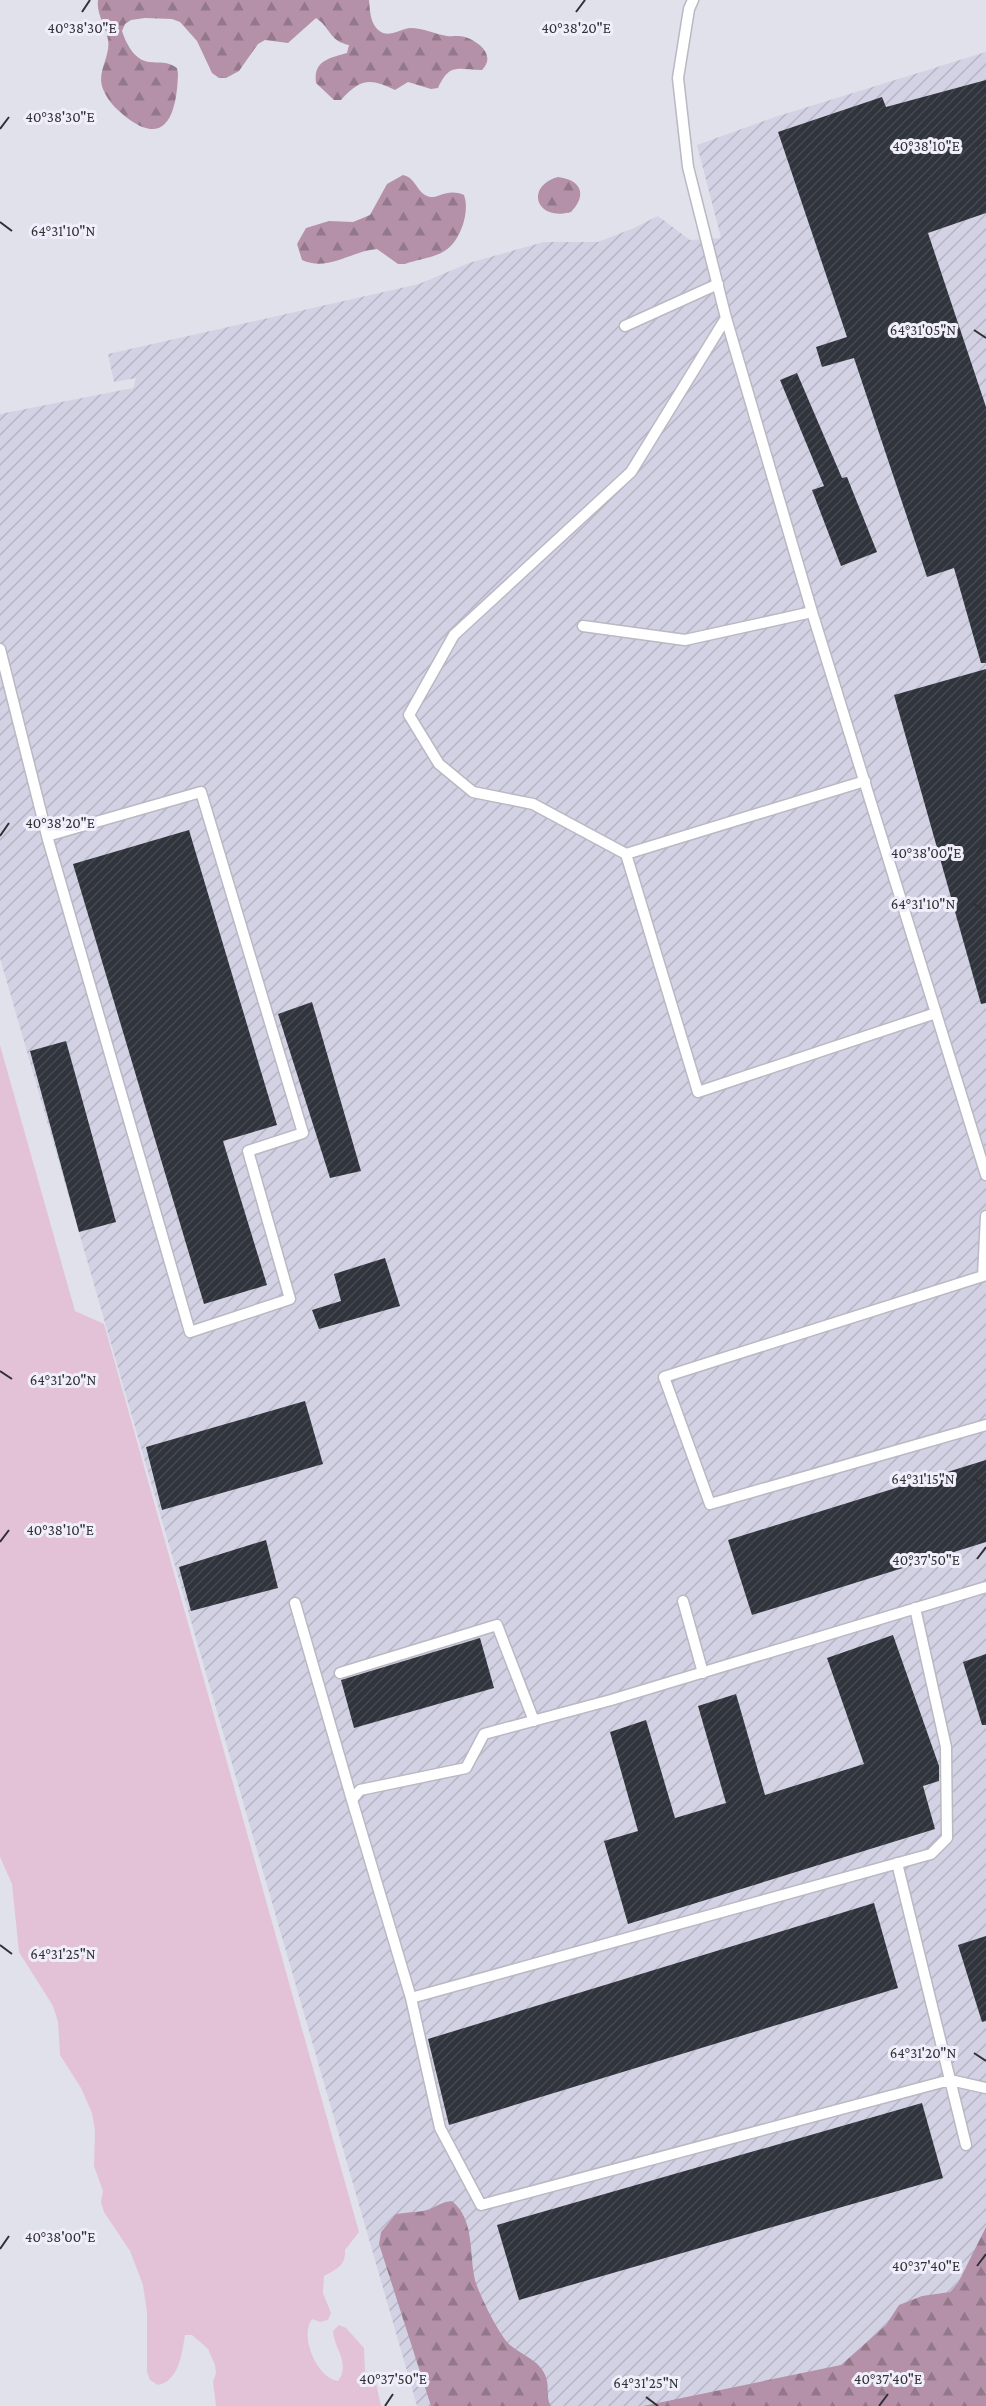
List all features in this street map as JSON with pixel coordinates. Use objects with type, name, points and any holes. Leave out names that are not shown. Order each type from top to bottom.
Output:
[{"type":"lane","points":[[693,0],[689,9],[678,78],[688,167],[726,318],[812,612],[986,1176]]},
{"type":"lane","points":[[624,326],[718,284]]},
{"type":"lane","points":[[726,318],[631,472],[454,635],[409,715],[439,764],[473,792],[534,804],[626,854],[698,1092],[936,1013]]},
{"type":"lane","points":[[583,626],[685,640],[812,612]]},
{"type":"lane","points":[[0,649],[47,836],[190,1332],[290,1299],[248,1151],[303,1133],[201,792],[47,836]]},
{"type":"lane","points":[[626,854],[865,782]]},
{"type":"lane","points":[[986,1216],[983,1276],[986,1289]]},
{"type":"lane","points":[[983,1276],[664,1377],[710,1504],[986,1425]]},
{"type":"lane","points":[[352,1800],[360,1790],[466,1767],[484,1734],[703,1673],[986,1587]]},
{"type":"lane","points":[[683,1601],[703,1673]]},
{"type":"lane","points":[[295,1604],[411,1998],[440,2128],[481,2205],[950,2080],[986,2088]]},
{"type":"lane","points":[[411,1998],[930,1854],[947,1839],[946,1747],[915,1608]]},
{"type":"lane","points":[[340,1673],[497,1625],[534,1721]]},
{"type":"lane","points":[[897,1863],[966,2145]]},
{"type":"shaded area","points":[[986,52],[986,2332],[743,2406],[417,2406],[0,958],[0,414],[133,388],[136,378],[114,382],[108,354],[419,284],[469,263],[544,242],[598,242],[658,216],[690,240],[721,238],[697,145],[775,117]]},
{"type":"shaded area","points":[[0,1045],[75,1311],[104,1324],[359,2232],[345,2250],[342,2263],[324,2276],[323,2293],[331,2313],[328,2320],[320,2322],[312,2319],[309,2326],[309,2345],[317,2365],[330,2378],[338,2381],[343,2368],[333,2331],[339,2325],[346,2328],[364,2348],[365,2371],[376,2383],[381,2406],[216,2406],[213,2382],[216,2373],[215,2365],[208,2349],[192,2335],[185,2335],[178,2365],[171,2378],[158,2385],[150,2380],[147,2372],[147,2312],[143,2285],[130,2251],[104,2212],[101,2202],[103,2191],[94,2166],[95,2131],[92,2113],[81,2088],[60,2055],[58,2022],[53,2006],[19,1952],[12,1884],[0,1857]]},
{"type":"green space","points":[[98,0],[369,0],[373,23],[383,33],[389,34],[410,28],[447,36],[463,36],[481,46],[487,55],[487,60],[482,70],[455,69],[451,71],[438,88],[431,89],[408,82],[395,90],[379,83],[366,82],[354,87],[341,100],[334,100],[316,83],[317,70],[328,59],[347,53],[349,45],[334,37],[316,18],[288,43],[265,40],[258,44],[239,71],[226,78],[219,78],[212,73],[197,41],[180,22],[172,19],[131,20],[125,24],[122,31],[128,46],[135,54],[144,61],[167,63],[177,68],[176,98],[173,110],[163,126],[154,129],[130,120],[105,94],[101,76],[108,46],[107,35],[98,10]]},
{"type":"green space","points":[[403,175],[411,179],[420,191],[430,197],[452,192],[464,195],[466,209],[463,225],[456,239],[446,250],[432,257],[405,264],[398,264],[377,249],[321,264],[302,260],[297,244],[306,228],[329,221],[353,222],[370,215],[387,184]]},
{"type":"green space","points":[[558,177],[572,181],[580,189],[579,200],[571,212],[559,214],[549,212],[542,208],[539,202],[538,195],[541,188],[548,181]]},
{"type":"green space","points":[[452,2201],[468,2227],[475,2280],[485,2304],[495,2324],[510,2345],[530,2358],[544,2372],[551,2406],[431,2406],[379,2244],[381,2232],[396,2214],[426,2210]]},
{"type":"green space","points":[[986,2227],[986,2406],[643,2406],[841,2365],[886,2325],[899,2305],[922,2296],[950,2292],[958,2283]]},
{"type":"building","points":[[986,80],[986,213],[928,233],[986,407],[986,663],[981,663],[954,568],[927,577],[854,358],[822,367],[816,347],[847,337],[778,132],[882,97],[886,107]]},
{"type":"building","points":[[797,373],[842,478],[847,477],[877,552],[841,566],[812,490],[824,486],[780,380]]},
{"type":"building","points":[[986,669],[986,1003],[981,1004],[894,695]]},
{"type":"building","points":[[189,830],[277,1125],[223,1141],[267,1285],[204,1304],[73,864]]},
{"type":"building","points":[[312,1002],[361,1171],[330,1178],[278,1014]]},
{"type":"building","points":[[66,1041],[116,1222],[79,1232],[30,1051]]},
{"type":"building","points":[[385,1258],[400,1306],[319,1329],[312,1310],[341,1301],[334,1274]]},
{"type":"building","points":[[305,1401],[323,1464],[162,1510],[146,1447]]},
{"type":"building","points":[[986,1460],[986,1542],[752,1615],[728,1540]]},
{"type":"building","points":[[266,1540],[278,1588],[191,1611],[179,1567]]},
{"type":"building","points":[[893,1635],[939,1766],[939,1781],[923,1786],[935,1829],[628,1924],[604,1841],[638,1831],[610,1732],[646,1720],[675,1818],[726,1803],[698,1706],[736,1694],[765,1795],[864,1764],[827,1658]]},
{"type":"building","points":[[480,1638],[494,1688],[354,1728],[341,1680]]},
{"type":"building","points":[[986,1654],[986,1725],[982,1725],[963,1662]]},
{"type":"building","points":[[874,1903],[898,1988],[449,2125],[428,2039]]},
{"type":"building","points":[[986,1936],[986,2021],[982,2022],[958,1945]]},
{"type":"building","points":[[922,2103],[943,2178],[519,2300],[497,2225]]}]
